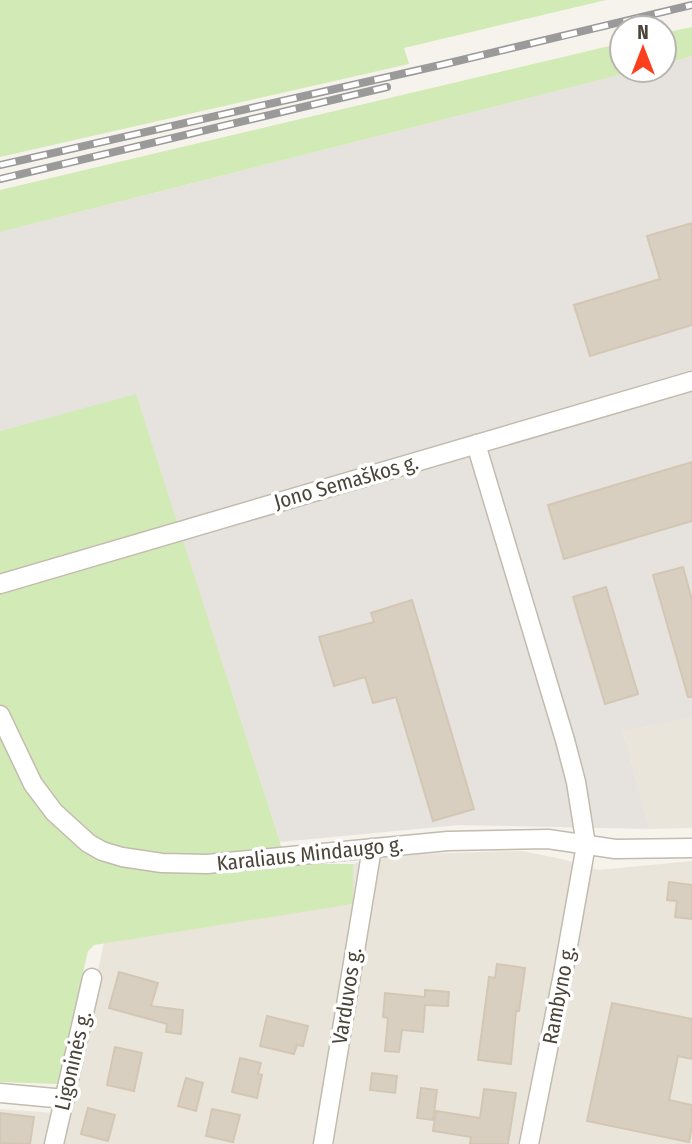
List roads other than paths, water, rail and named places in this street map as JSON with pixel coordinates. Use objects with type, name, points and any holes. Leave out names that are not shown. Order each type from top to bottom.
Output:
[{"type":"street","name":"Jono Semaškos g.","points":[[0,584],[692,381]]},
{"type":"street","name":"Rambyno g.","points":[[476,444],[565,740],[576,782],[586,845],[528,1144]]},
{"type":"street","name":"Karaliaus Mindaugo g.","points":[[0,715],[33,784],[46,803],[75,832],[102,851],[122,857],[162,863],[207,864],[448,841],[548,839],[615,849],[692,848]]},
{"type":"street","name":"Varduvos g.","points":[[323,1144],[372,848]]},
{"type":"street","name":"Ligoninės g.","points":[[54,1144],[92,978]]},
{"type":"street","points":[[0,1093],[65,1099]]},
{"type":"railway","points":[[0,165],[692,5]]},
{"type":"railway","points":[[0,179],[387,87]]}]
